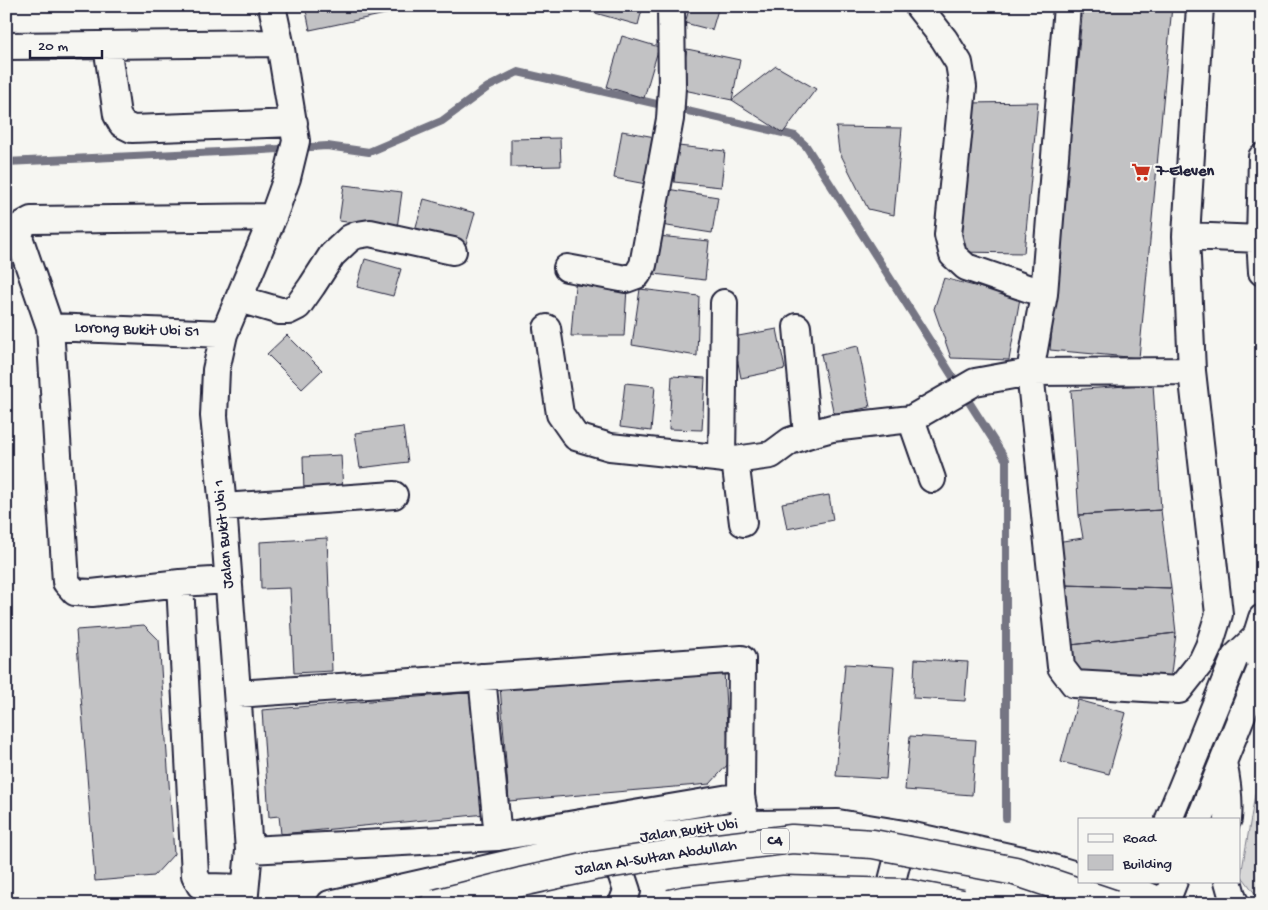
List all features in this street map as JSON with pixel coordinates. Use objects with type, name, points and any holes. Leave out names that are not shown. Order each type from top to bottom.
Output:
[{"type":"main road","name":"Jalan Al-Sultan Abdullah","points":[[435,904],[594,866],[684,852],[792,840],[873,844],[1015,871],[1113,904]]},
{"type":"main road","points":[[670,904],[784,890],[904,893],[962,904]]},
{"type":"street","points":[[107,45],[117,115],[122,124],[132,130],[295,132],[272,6]]},
{"type":"street","points":[[567,268],[626,279],[637,274],[643,265],[670,119],[672,87],[671,6]]},
{"type":"street","points":[[918,6],[944,39],[959,63],[963,87],[948,235],[953,255],[966,267],[1044,294]]},
{"type":"street","points":[[1067,6],[1044,294],[1030,372],[1060,667],[1074,684],[1179,690],[1202,661],[1219,614],[1192,371],[1186,236],[1200,6]]},
{"type":"street","points":[[6,46],[280,43]]},
{"type":"street","name":"Jalan Bukit Ubi 1","points":[[245,896],[249,850],[229,580],[214,416],[216,370],[224,334],[273,217],[287,178],[295,132]]},
{"type":"street","points":[[1262,157],[1260,239],[1262,272]]},
{"type":"street","points":[[229,580],[180,583],[92,593],[76,592],[66,582],[50,327],[19,237],[22,225],[31,220],[273,217]]},
{"type":"street","points":[[239,299],[280,312],[288,311],[298,306],[332,254],[356,235],[370,233],[453,251]]},
{"type":"street","points":[[1186,236],[1260,239]]},
{"type":"street","points":[[724,303],[729,460],[743,523]]},
{"type":"street","name":"Lorong Bukit Ubi 51","points":[[50,327],[224,334]]},
{"type":"street","points":[[797,327],[807,435]]},
{"type":"street","points":[[547,328],[560,414],[576,437],[610,447],[729,460],[771,455],[790,441],[832,428],[911,419],[975,382],[1030,372],[1192,371]]},
{"type":"street","points":[[911,419],[932,479]]},
{"type":"street","points":[[223,508],[394,495]]},
{"type":"street","points":[[180,583],[195,875],[200,885],[245,896]]},
{"type":"street","points":[[1219,614],[1259,629]]},
{"type":"street","points":[[1200,818],[1261,668],[1259,629]]},
{"type":"street","points":[[1169,818],[1235,657],[1259,629]]},
{"type":"street","points":[[238,694],[742,659],[741,796],[746,824]]},
{"type":"street","points":[[482,677],[498,837]]},
{"type":"street","points":[[1223,761],[1227,782],[1228,818]]},
{"type":"street","points":[[1150,818],[1167,804],[1189,770]]},
{"type":"street","points":[[249,850],[498,837],[741,796]]},
{"type":"street","name":"Jalan Bukit Ubi","points":[[330,904],[581,847],[746,824],[838,823],[904,834],[1036,863],[1078,876]]},
{"type":"street","points":[[886,904],[904,834]]},
{"type":"street","points":[[581,847],[605,855],[621,873],[626,891],[622,904]]},
{"type":"street","points":[[1036,863],[1078,855]]},
{"type":"street","points":[[1104,882],[1168,898]]},
{"type":"street","points":[[1228,882],[1236,904]]},
{"type":"shaded area","points":[[1262,772],[1262,903],[1241,875],[1256,789]]},
{"type":"building","points":[[305,6],[423,6],[310,30]]},
{"type":"building","points":[[508,6],[527,6],[527,10],[508,9]]},
{"type":"building","points":[[590,6],[643,6],[638,25],[588,11]]},
{"type":"building","points":[[690,6],[719,6],[712,30],[685,23]]},
{"type":"building","points":[[1083,6],[1172,6],[1139,358],[1050,350]]},
{"type":"building","points":[[622,36],[659,47],[644,98],[607,87]]},
{"type":"building","points":[[687,49],[740,60],[732,100],[679,89]]},
{"type":"building","points":[[776,66],[816,89],[783,133],[732,100]]},
{"type":"building","points":[[1038,102],[1024,253],[958,252],[969,103]]},
{"type":"building","points":[[836,127],[902,128],[894,215],[868,209],[839,151]]},
{"type":"building","points":[[622,131],[655,137],[646,184],[614,178]]},
{"type":"building","points":[[560,138],[561,166],[511,167],[511,139]]},
{"type":"building","points":[[678,146],[725,151],[721,187],[674,182]]},
{"type":"building","points":[[344,185],[402,192],[397,228],[339,221]]},
{"type":"building","points":[[667,189],[718,197],[712,233],[661,225]]},
{"type":"building","points":[[424,199],[475,213],[466,244],[415,230]]},
{"type":"building","points":[[658,236],[709,241],[705,280],[654,274]]},
{"type":"building","points":[[365,259],[401,269],[393,296],[357,287]]},
{"type":"building","points":[[944,278],[1020,298],[1009,360],[951,358],[934,309]]},
{"type":"building","points":[[575,285],[627,288],[624,336],[571,336]]},
{"type":"building","points":[[640,289],[699,296],[697,356],[632,345]]},
{"type":"building","points":[[777,329],[785,369],[741,378],[733,337]]},
{"type":"building","points":[[287,335],[322,370],[302,389],[267,354]]},
{"type":"building","points":[[858,346],[870,407],[834,415],[821,354]]},
{"type":"building","points":[[672,376],[705,378],[702,430],[669,429]]},
{"type":"building","points":[[625,383],[655,386],[651,431],[620,427]]},
{"type":"building","points":[[1153,384],[1161,510],[1079,515],[1071,390]]},
{"type":"building","points":[[403,427],[408,462],[360,468],[355,433]]},
{"type":"building","points":[[341,455],[343,491],[304,493],[303,457]]},
{"type":"building","points":[[829,495],[833,520],[787,529],[782,503]]},
{"type":"building","points":[[1161,510],[1171,588],[1063,585],[1056,542],[1083,538],[1079,515]]},
{"type":"building","points":[[327,538],[332,671],[294,673],[290,588],[261,589],[260,542]]},
{"type":"building","points":[[1063,585],[1171,588],[1176,633],[1062,646]]},
{"type":"building","points":[[144,625],[159,640],[174,854],[154,876],[95,881],[76,630]]},
{"type":"building","points":[[1176,633],[1170,681],[1074,677],[1062,646]]},
{"type":"building","points":[[915,659],[968,662],[965,701],[913,698]]},
{"type":"building","points":[[845,664],[894,667],[886,779],[836,776]]},
{"type":"building","points":[[724,671],[729,763],[710,784],[509,801],[500,686]]},
{"type":"building","points":[[477,692],[486,814],[281,834],[279,816],[269,817],[262,710]]},
{"type":"building","points":[[1078,700],[1126,713],[1109,774],[1061,762]]},
{"type":"building","points":[[910,736],[976,740],[972,795],[905,790]]},
{"type":"waterway","points":[[6,162],[327,146],[369,152],[442,121],[488,87],[518,72],[783,133],[795,136],[806,146],[958,385]]},
{"type":"waterway","points":[[969,402],[1006,460],[1006,818]]},
{"type":"place","name":"7-Eleven","points":[[1141,172]]}]
